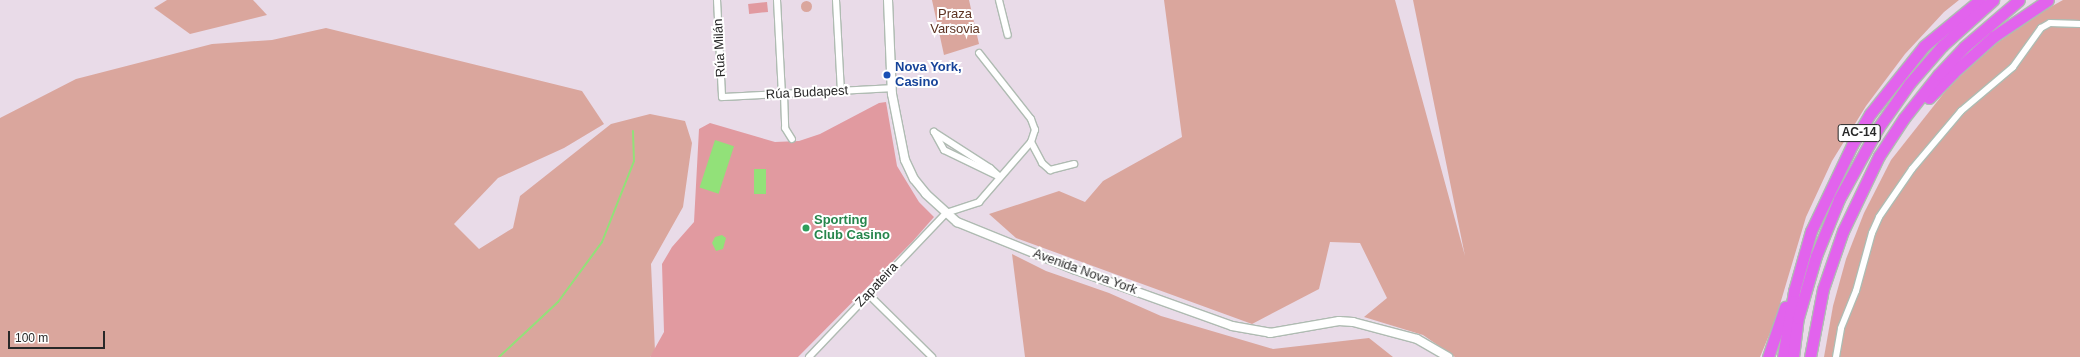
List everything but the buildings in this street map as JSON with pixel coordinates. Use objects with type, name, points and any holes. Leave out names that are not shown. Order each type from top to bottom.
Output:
[{"type":"highway","points":[[1924,46],[1969,0]]},
{"type":"highway","name":"AC-14","points":[[1783,357],[1794,291],[1811,231],[1831,185],[1870,114],[1924,46],[1980,0]]},
{"type":"highway","name":"AC-14","points":[[1793,357],[1798,318],[1816,256],[1839,199],[1878,128],[1909,84],[1942,46],[1993,0]]},
{"type":"highway","name":"AC-14","points":[[1810,357],[1824,289],[1843,231],[1879,156],[1938,76],[1964,47],[2018,0]]},
{"type":"highway","points":[[1879,156],[1935,91],[1972,54],[2014,22],[2048,0]]},
{"type":"highway","points":[[1768,357],[1811,231]]},
{"type":"street","name":"Rúa Milán","points":[[717,0],[722,97]]},
{"type":"street","points":[[777,0],[785,128],[792,139]]},
{"type":"street","points":[[836,0],[841,92]]},
{"type":"street","name":"Avenida Nova York","points":[[888,0],[892,88],[895,118],[905,160],[914,179],[946,213],[957,222],[994,239],[1232,326],[1270,333],[1339,321],[1353,322],[1417,339],[1448,357]]},
{"type":"street","points":[[999,0],[1008,35]]},
{"type":"street","points":[[1836,357],[1841,328],[1856,291],[1879,217],[1912,169],[1961,112],[2013,67],[2041,28],[2050,23],[2080,24]]},
{"type":"street","points":[[946,213],[979,202],[1030,142],[1035,130],[1031,119],[979,53]]},
{"type":"street","name":"Rúa Budapest","points":[[722,97],[841,92],[892,88]]},
{"type":"street","points":[[934,132],[990,168],[1000,177],[944,150],[934,132]]},
{"type":"street","points":[[1030,142],[1042,163],[1050,170],[1074,164]]},
{"type":"street","name":"Zapateira","points":[[809,357],[946,213]]},
{"type":"street","points":[[868,294],[932,357]]},
{"type":"green space","points":[[167,0],[253,0],[267,15],[190,34],[154,8]]},
{"type":"green space","points":[[806,0],[810,2],[812,6],[810,10],[806,12],[802,10],[800,6],[802,2]]},
{"type":"green space","name":"Praza Varsovia","points":[[932,0],[969,0],[979,44],[944,55]]},
{"type":"green space","points":[[1164,0],[1395,0],[1465,256],[1413,0],[1959,0],[1944,12],[1905,54],[1866,106],[1832,161],[1806,217],[1775,321],[1760,357],[1455,357],[1423,335],[1364,317],[1387,298],[1360,243],[1330,242],[1319,289],[1252,324],[1016,238],[989,214],[1059,191],[1085,202],[1103,181],[1182,137]]},
{"type":"green space","points":[[2063,0],[2080,0],[2080,357],[1824,357],[1833,306],[1846,259],[1864,213],[1891,160],[1955,79],[1987,50],[2038,14]]},
{"type":"green space","points":[[326,28],[582,91],[604,124],[564,148],[498,178],[454,224],[479,249],[513,228],[520,196],[611,124],[650,114],[685,121],[692,143],[683,207],[651,264],[655,351],[650,357],[0,357],[0,118],[76,79],[212,44],[272,40]]},
{"type":"green space","points":[[1012,254],[1046,271],[1109,293],[1161,316],[1273,349],[1369,338],[1393,357],[1025,357]]},
{"type":"shaded area","points":[[767,2],[768,12],[749,14],[748,4]]},
{"type":"shaded area","name":"Sporting Club Casino","points":[[886,102],[897,166],[919,202],[934,217],[913,241],[798,357],[650,357],[664,332],[662,264],[672,247],[694,222],[699,129],[710,123],[775,142],[799,141],[820,134],[879,103]]},
{"type":"shaded area","points":[[715,140],[734,146],[719,194],[700,188]]},
{"type":"shaded area","points":[[754,169],[766,169],[766,194],[754,194]]},
{"type":"shaded area","points":[[722,235],[726,238],[723,249],[716,251],[712,243],[715,237]]},
{"type":"waterway","points":[[499,357],[558,302],[602,242],[634,161],[633,131]]},
{"type":"place","name":"Nova York, Casino","points":[[887,75]]},
{"type":"place","name":"Sporting Club Casino","points":[[806,228]]}]
